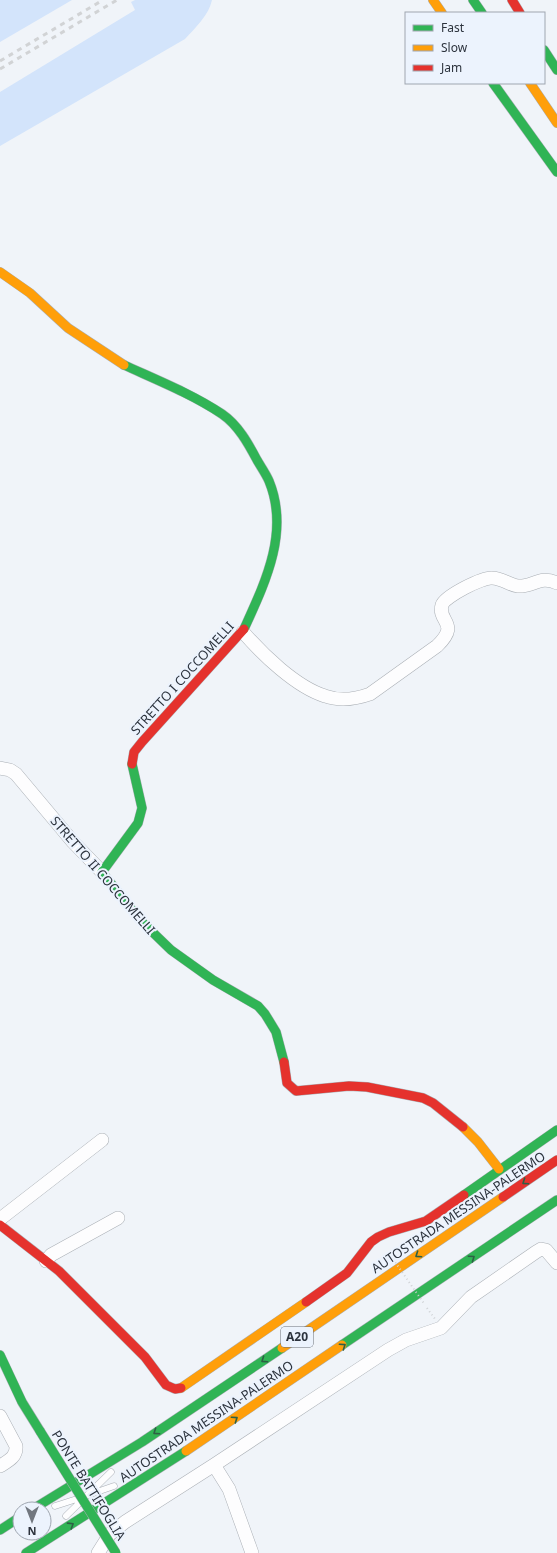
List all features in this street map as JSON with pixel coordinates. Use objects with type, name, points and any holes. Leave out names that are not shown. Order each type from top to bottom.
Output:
[{"type":"main road","points":[[433,0],[441,12]]},
{"type":"main road","points":[[473,0],[481,12]]},
{"type":"main road","points":[[512,0],[519,12]]},
{"type":"main road","points":[[545,52],[557,70]]},
{"type":"main road","points":[[494,84],[557,172]]},
{"type":"main road","points":[[531,84],[557,123]]},
{"type":"main road","name":"STRETTO I COCCOMELLI","points":[[0,272],[30,293],[68,328],[123,364],[186,394],[223,415],[246,439],[269,481],[276,506],[277,539],[266,581],[243,632],[134,752],[132,763],[133,772],[140,795],[142,808],[138,823],[102,872]]},
{"type":"main road","name":"STRETTO II COCCOMELLI","points":[[102,872],[146,927],[198,970],[258,1006],[265,1012],[277,1033],[288,1083],[292,1089],[301,1091],[349,1086],[368,1087],[423,1098],[433,1103],[465,1129],[478,1142],[499,1170]]},
{"type":"main road","points":[[0,1225],[59,1272],[145,1357],[166,1385],[175,1389],[183,1388],[341,1278],[356,1263],[365,1249],[378,1236],[426,1221],[557,1130]]},
{"type":"main road","name":"AUTOSTRADA MESSINA-PALERMO","points":[[47,1501],[142,1442],[557,1160]]},
{"type":"main road","name":"AUTOSTRADA MESSINA-PALERMO","points":[[30,1551],[158,1470],[557,1200]]},
{"type":"main road","name":"PONTE BATTIFOGLIA","points":[[0,1355],[22,1402],[116,1553]]},
{"type":"main road","points":[[0,1530],[12,1523]]},
{"type":"street","points":[[243,632],[260,651],[288,675],[306,687],[325,696],[360,698],[370,694],[445,639],[448,629],[442,610],[442,604],[447,598],[474,583],[488,578],[505,580],[518,586],[547,580],[557,583]]},
{"type":"street","name":"STRETTO II COCCOMELLI","points":[[0,768],[10,770],[20,778],[73,842],[102,872]]},
{"type":"street","points":[[0,1219],[102,1140]]},
{"type":"street","points":[[46,1261],[51,1255],[118,1218]]},
{"type":"street","points":[[98,1553],[110,1534],[126,1522],[214,1466],[388,1350],[406,1340],[441,1328],[471,1298],[541,1249],[550,1252],[557,1263]]},
{"type":"street","points":[[0,1416],[16,1446],[13,1457],[0,1466]]},
{"type":"street","points":[[214,1466],[230,1489],[252,1553]]},
{"type":"lane","points":[[120,1463],[142,1442]]},
{"type":"lane","points":[[61,1522],[115,1468]]},
{"type":"lane","points":[[52,1508],[158,1470]]},
{"type":"lane","points":[[30,1551],[55,1527]]},
{"type":"path","points":[[393,1259],[441,1328]]},
{"type":"shaded area","points":[[0,0],[72,0],[0,42]]},
{"type":"shaded area","points":[[135,0],[212,0],[205,16],[185,39],[0,146],[0,92],[135,10],[131,2]]},
{"type":"railway","points":[[0,61],[103,0]]},
{"type":"railway","points":[[0,69],[117,0]]},
{"type":"traffic: fast","points":[[473,0],[481,12]]},
{"type":"traffic: fast","points":[[545,52],[557,70]]},
{"type":"traffic: fast","points":[[494,84],[557,172]]},
{"type":"traffic: fast","points":[[124,365],[187,394],[228,418],[246,441],[269,481],[275,500],[277,519],[276,538],[267,575],[244,629]]},
{"type":"traffic: fast","points":[[132,764],[142,808],[138,823],[102,872],[140,920],[171,950],[213,980],[258,1006],[265,1014],[276,1032],[284,1062]]},
{"type":"traffic: fast","points":[[464,1195],[557,1130]]},
{"type":"traffic: fast","points":[[342,1345],[557,1200]]},
{"type":"traffic: fast","points":[[46,1501],[142,1442],[282,1348]]},
{"type":"traffic: fast","points":[[0,1355],[22,1402],[40,1431]]},
{"type":"traffic: fast","points":[[40,1431],[116,1553]]},
{"type":"traffic: fast","points":[[26,1553],[186,1451]]},
{"type":"traffic: fast","points":[[0,1530],[12,1522]]},
{"type":"traffic: slow","points":[[433,0],[441,12]]},
{"type":"traffic: slow","points":[[531,84],[557,123]]},
{"type":"traffic: slow","points":[[0,272],[30,293],[68,328],[124,365]]},
{"type":"traffic: slow","points":[[463,1127],[478,1142],[499,1169]]},
{"type":"traffic: slow","points":[[282,1348],[503,1197]]},
{"type":"traffic: slow","points":[[181,1388],[306,1302]]},
{"type":"traffic: slow","points":[[186,1451],[342,1345]]},
{"type":"traffic: jam","points":[[512,0],[519,12]]},
{"type":"traffic: jam","points":[[132,764],[134,752],[142,742],[244,629]]},
{"type":"traffic: jam","points":[[284,1062],[287,1083],[296,1091],[349,1086],[367,1087],[423,1098],[433,1103],[463,1127]]},
{"type":"traffic: jam","points":[[503,1197],[557,1160]]},
{"type":"traffic: jam","points":[[306,1302],[347,1273],[371,1242],[378,1237],[389,1232],[426,1221],[464,1195]]},
{"type":"traffic: jam","points":[[0,1225],[59,1271],[145,1357],[166,1385],[175,1389],[181,1388]]}]
